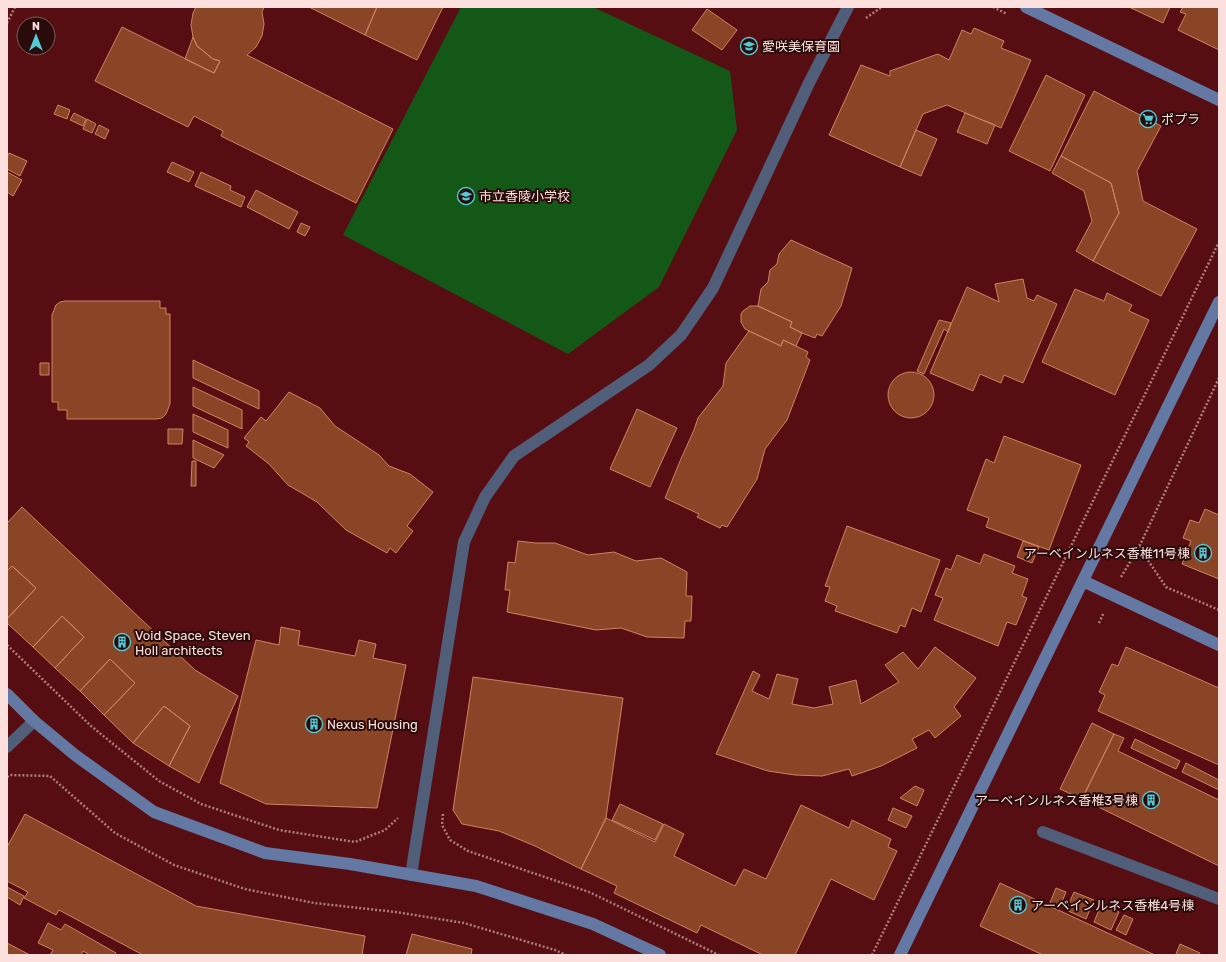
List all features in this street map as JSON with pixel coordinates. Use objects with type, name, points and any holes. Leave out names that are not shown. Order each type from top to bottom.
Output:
[{"type":"street","points":[[410,875],[464,542],[485,498],[514,456],[649,365],[681,335],[713,288],[809,83],[848,7]]},
{"type":"street","points":[[1026,7],[1219,100]]},
{"type":"street","points":[[900,955],[1219,302]]},
{"type":"street","points":[[1083,581],[1219,645]]},
{"type":"street","points":[[7,694],[34,721],[75,755],[154,812],[265,853],[350,864],[476,886],[593,924],[660,955]]},
{"type":"street","points":[[7,747],[34,721]]},
{"type":"street","points":[[1043,832],[1219,899]]},
{"type":"path","points":[[7,23],[15,7]]},
{"type":"path","points":[[861,22],[882,7]]},
{"type":"path","points":[[872,955],[1219,242]]},
{"type":"path","points":[[1219,378],[1139,547],[1166,587],[1219,610]]},
{"type":"path","points":[[7,645],[91,726],[159,781],[201,804],[279,830],[356,842],[385,830],[400,817]]},
{"type":"path","points":[[7,777],[10,775],[50,776],[115,833],[174,865],[245,889],[314,903],[396,912],[464,923],[556,950],[566,955]]},
{"type":"path","points":[[444,810],[442,825],[450,840],[468,851],[589,892],[719,955]]},
{"type":"green space","points":[[461,7],[593,7],[730,71],[737,130],[659,287],[568,354],[343,235]]},
{"type":"building","points":[[196,7],[264,7],[262,12],[264,24],[262,36],[256,47],[247,55],[393,129],[356,203],[221,136],[223,131],[194,116],[188,127],[95,81],[122,27],[214,73],[220,61],[213,59],[197,46],[193,37],[191,25],[193,13]]},
{"type":"building","points":[[309,7],[377,7],[365,35]]},
{"type":"building","points":[[377,7],[443,7],[417,60],[365,35]]},
{"type":"building","points":[[1129,7],[1170,7],[1163,23]]},
{"type":"building","points":[[1183,7],[1219,7],[1219,50],[1178,30],[1186,14],[1180,12]]},
{"type":"building","points":[[707,9],[737,30],[722,50],[692,30]]},
{"type":"building","points":[[974,28],[1004,41],[1001,48],[1031,60],[1001,128],[947,105],[923,114],[900,167],[829,135],[861,65],[890,76],[890,71],[938,54],[949,60],[962,30],[971,34]]},
{"type":"building","points":[[193,37],[197,46],[213,59],[220,61],[214,73],[185,59]]},
{"type":"building","points":[[1046,75],[1085,95],[1050,171],[1009,151]]},
{"type":"building","points":[[1094,91],[1161,126],[1137,171],[1143,201],[1197,229],[1161,296],[1093,261],[1119,213],[1111,183],[1061,156]]},
{"type":"building","points":[[58,105],[70,110],[67,119],[54,114]]},
{"type":"building","points":[[74,113],[86,119],[83,126],[70,120]]},
{"type":"building","points":[[965,113],[995,125],[987,144],[957,132]]},
{"type":"building","points":[[87,119],[96,124],[92,133],[83,129]]},
{"type":"building","points":[[99,125],[109,130],[105,139],[95,134]]},
{"type":"building","points":[[916,130],[937,139],[921,176],[900,167]]},
{"type":"building","points":[[9,153],[27,161],[20,176],[7,169],[7,157]]},
{"type":"building","points":[[1061,156],[1111,183],[1119,213],[1093,261],[1076,251],[1092,221],[1084,191],[1052,173]]},
{"type":"building","points":[[172,162],[194,172],[189,182],[167,172]]},
{"type":"building","points":[[7,172],[22,180],[13,196],[7,192]]},
{"type":"building","points":[[201,172],[231,186],[230,190],[245,197],[241,207],[195,186]]},
{"type":"building","points":[[256,190],[298,212],[289,229],[247,207]]},
{"type":"building","points":[[301,223],[310,227],[305,236],[297,232]]},
{"type":"building","points":[[791,240],[852,268],[841,306],[822,336],[817,334],[815,338],[790,327],[792,322],[758,306],[761,289],[768,282],[770,270],[777,264],[779,254]]},
{"type":"building","points":[[1023,279],[1027,298],[1034,301],[1037,295],[1057,304],[1023,383],[1004,375],[1001,383],[980,374],[973,391],[930,373],[967,287],[999,302],[995,284]]},
{"type":"building","points":[[1075,289],[1104,301],[1107,293],[1132,305],[1129,311],[1149,320],[1115,395],[1042,362]]},
{"type":"building","points":[[65,301],[160,301],[160,308],[166,308],[166,314],[170,314],[170,404],[166,414],[162,418],[67,419],[67,410],[58,410],[58,402],[52,402],[52,315],[56,305]]},
{"type":"building","points":[[750,306],[758,306],[792,322],[790,327],[802,333],[796,346],[783,340],[781,346],[745,329],[741,322],[741,314]]},
{"type":"building","points":[[939,320],[951,323],[948,332],[944,329],[924,374],[917,371]]},
{"type":"building","points":[[749,331],[781,346],[783,340],[796,346],[808,352],[806,357],[810,360],[787,420],[765,449],[757,479],[727,527],[722,525],[720,528],[697,517],[699,514],[665,498],[698,418],[723,386],[726,363]]},
{"type":"building","points":[[193,360],[259,391],[259,409],[193,378]]},
{"type":"building","points":[[40,363],[49,363],[49,375],[40,375]]},
{"type":"building","points":[[916,372],[920,373],[930,382],[933,386],[933,404],[924,414],[916,418],[906,418],[898,414],[889,404],[888,390],[892,382],[902,373]]},
{"type":"building","points":[[193,387],[242,410],[242,429],[193,406]]},
{"type":"building","points":[[289,392],[320,408],[335,426],[379,455],[389,466],[410,474],[433,492],[407,526],[413,531],[396,553],[390,548],[387,553],[346,530],[317,502],[288,485],[269,464],[246,446],[249,442],[244,438],[261,417],[266,421]]},
{"type":"building","points":[[637,409],[677,428],[650,487],[610,469]]},
{"type":"building","points":[[193,414],[228,430],[228,448],[193,432]]},
{"type":"building","points":[[168,429],[183,429],[182,444],[168,444]]},
{"type":"building","points":[[1004,436],[1081,465],[1049,550],[986,527],[989,518],[967,510],[986,459],[994,463]]},
{"type":"building","points":[[193,440],[224,455],[214,468],[193,458]]},
{"type":"building","points":[[192,461],[196,461],[196,486],[191,486]]},
{"type":"building","name":"Void Space, Steven Holl architects","points":[[22,507],[195,670],[238,696],[199,783],[169,766],[190,726],[164,706],[133,743],[104,715],[135,683],[110,659],[80,691],[55,668],[84,637],[62,616],[33,647],[7,623],[7,619],[36,588],[12,566],[7,571],[7,523]]},
{"type":"building","name":"アーベインルネス香椎11号棟","points":[[1205,509],[1219,515],[1219,579],[1182,564],[1191,541],[1183,538],[1190,520],[1199,523]]},
{"type":"building","points":[[847,526],[940,560],[921,612],[912,608],[905,627],[900,625],[897,633],[835,611],[837,606],[825,601],[830,587],[825,586]]},
{"type":"building","points":[[518,541],[555,543],[588,555],[614,552],[636,561],[661,558],[687,572],[686,596],[692,596],[691,621],[685,621],[684,638],[647,637],[621,628],[596,630],[507,612],[510,590],[505,590],[508,562],[515,563]]},
{"type":"building","points":[[1023,541],[1039,547],[1032,563],[1017,557]]},
{"type":"building","points":[[984,554],[1015,566],[1012,573],[1028,579],[1022,596],[1027,598],[1016,625],[1007,622],[998,646],[934,620],[943,598],[935,595],[946,568],[951,570],[957,555],[980,564]]},
{"type":"building","points":[[12,566],[36,588],[7,619],[7,571]]},
{"type":"building","points":[[62,616],[84,637],[55,668],[33,647]]},
{"type":"building","name":"Nexus Housing","points":[[281,627],[300,631],[298,645],[355,656],[359,640],[376,644],[373,658],[406,665],[377,808],[266,804],[220,783],[256,640],[279,645]]},
{"type":"building","points":[[935,647],[976,678],[954,707],[961,716],[935,738],[929,730],[912,739],[917,748],[881,766],[852,776],[849,769],[822,776],[795,775],[768,771],[716,754],[753,671],[760,675],[752,691],[769,699],[777,674],[798,679],[792,704],[814,708],[833,704],[829,687],[856,680],[861,704],[899,682],[885,665],[903,652],[918,669]]},
{"type":"building","points":[[1126,647],[1219,688],[1219,765],[1098,711],[1105,695],[1099,692],[1112,664],[1118,666]]},
{"type":"building","points":[[110,659],[135,683],[104,715],[80,691]]},
{"type":"building","points":[[473,677],[623,698],[606,818],[581,869],[535,846],[499,831],[462,824],[453,810]]},
{"type":"building","points":[[164,706],[190,726],[169,766],[133,743]]},
{"type":"building","points":[[1092,723],[1114,734],[1082,799],[1060,789]]},
{"type":"building","name":"アーベインルネス香椎3号棟","points":[[1114,734],[1124,738],[1118,751],[1219,800],[1219,866],[1082,799]]},
{"type":"building","points":[[1135,739],[1180,761],[1176,769],[1131,748]]},
{"type":"building","points":[[1186,763],[1219,780],[1219,790],[1182,772]]},
{"type":"building","points":[[915,786],[924,790],[917,806],[900,798]]},
{"type":"building","points":[[620,804],[663,824],[655,840],[612,820]]},
{"type":"building","points":[[801,805],[849,828],[852,820],[891,839],[888,847],[897,851],[874,900],[831,879],[795,955],[763,955],[701,925],[697,933],[614,893],[617,886],[581,869],[606,818],[655,842],[664,824],[684,834],[674,856],[735,886],[744,869],[766,879]]},
{"type":"building","points":[[893,808],[912,816],[906,828],[888,820]]},
{"type":"building","points":[[25,814],[196,906],[365,936],[362,955],[143,955],[59,910],[56,915],[24,898],[28,892],[7,881],[7,847]]},
{"type":"building","name":"アーベインルネス香椎4号棟","points":[[1000,883],[1155,955],[1043,955],[980,926]]},
{"type":"building","points":[[7,887],[24,896],[20,905],[7,897]]},
{"type":"building","points":[[1056,888],[1066,892],[1059,909],[1049,905]]},
{"type":"building","points":[[1074,892],[1094,900],[1086,919],[1066,910]]},
{"type":"building","points":[[1101,905],[1119,912],[1111,930],[1094,922]]},
{"type":"building","points":[[1124,915],[1133,919],[1126,935],[1116,930]]},
{"type":"building","points":[[48,923],[61,930],[65,924],[116,953],[115,955],[90,955],[83,951],[81,955],[50,955],[53,950],[38,943]]},
{"type":"building","points":[[412,934],[472,949],[471,955],[406,955]]},
{"type":"building","points":[[7,943],[30,955],[7,955]]},
{"type":"building","points":[[1180,944],[1200,953],[1199,955],[1176,954]]},
{"type":"place","name":"愛咲美保育園","points":[[749,46]]},
{"type":"place","name":"ポプラ","points":[[1148,119]]},
{"type":"place","name":"市立香陵小学校","points":[[466,196]]},
{"type":"place","name":"アーベインルネス香椎11号棟","points":[[1203,553]]},
{"type":"place","name":"Void Space, Steven Holl architects","points":[[122,642]]},
{"type":"place","name":"Nexus Housing","points":[[314,724]]},
{"type":"place","name":"アーベインルネス香椎3号棟","points":[[1151,800]]},
{"type":"place","name":"アーベインルネス香椎4号棟","points":[[1018,905]]}]
